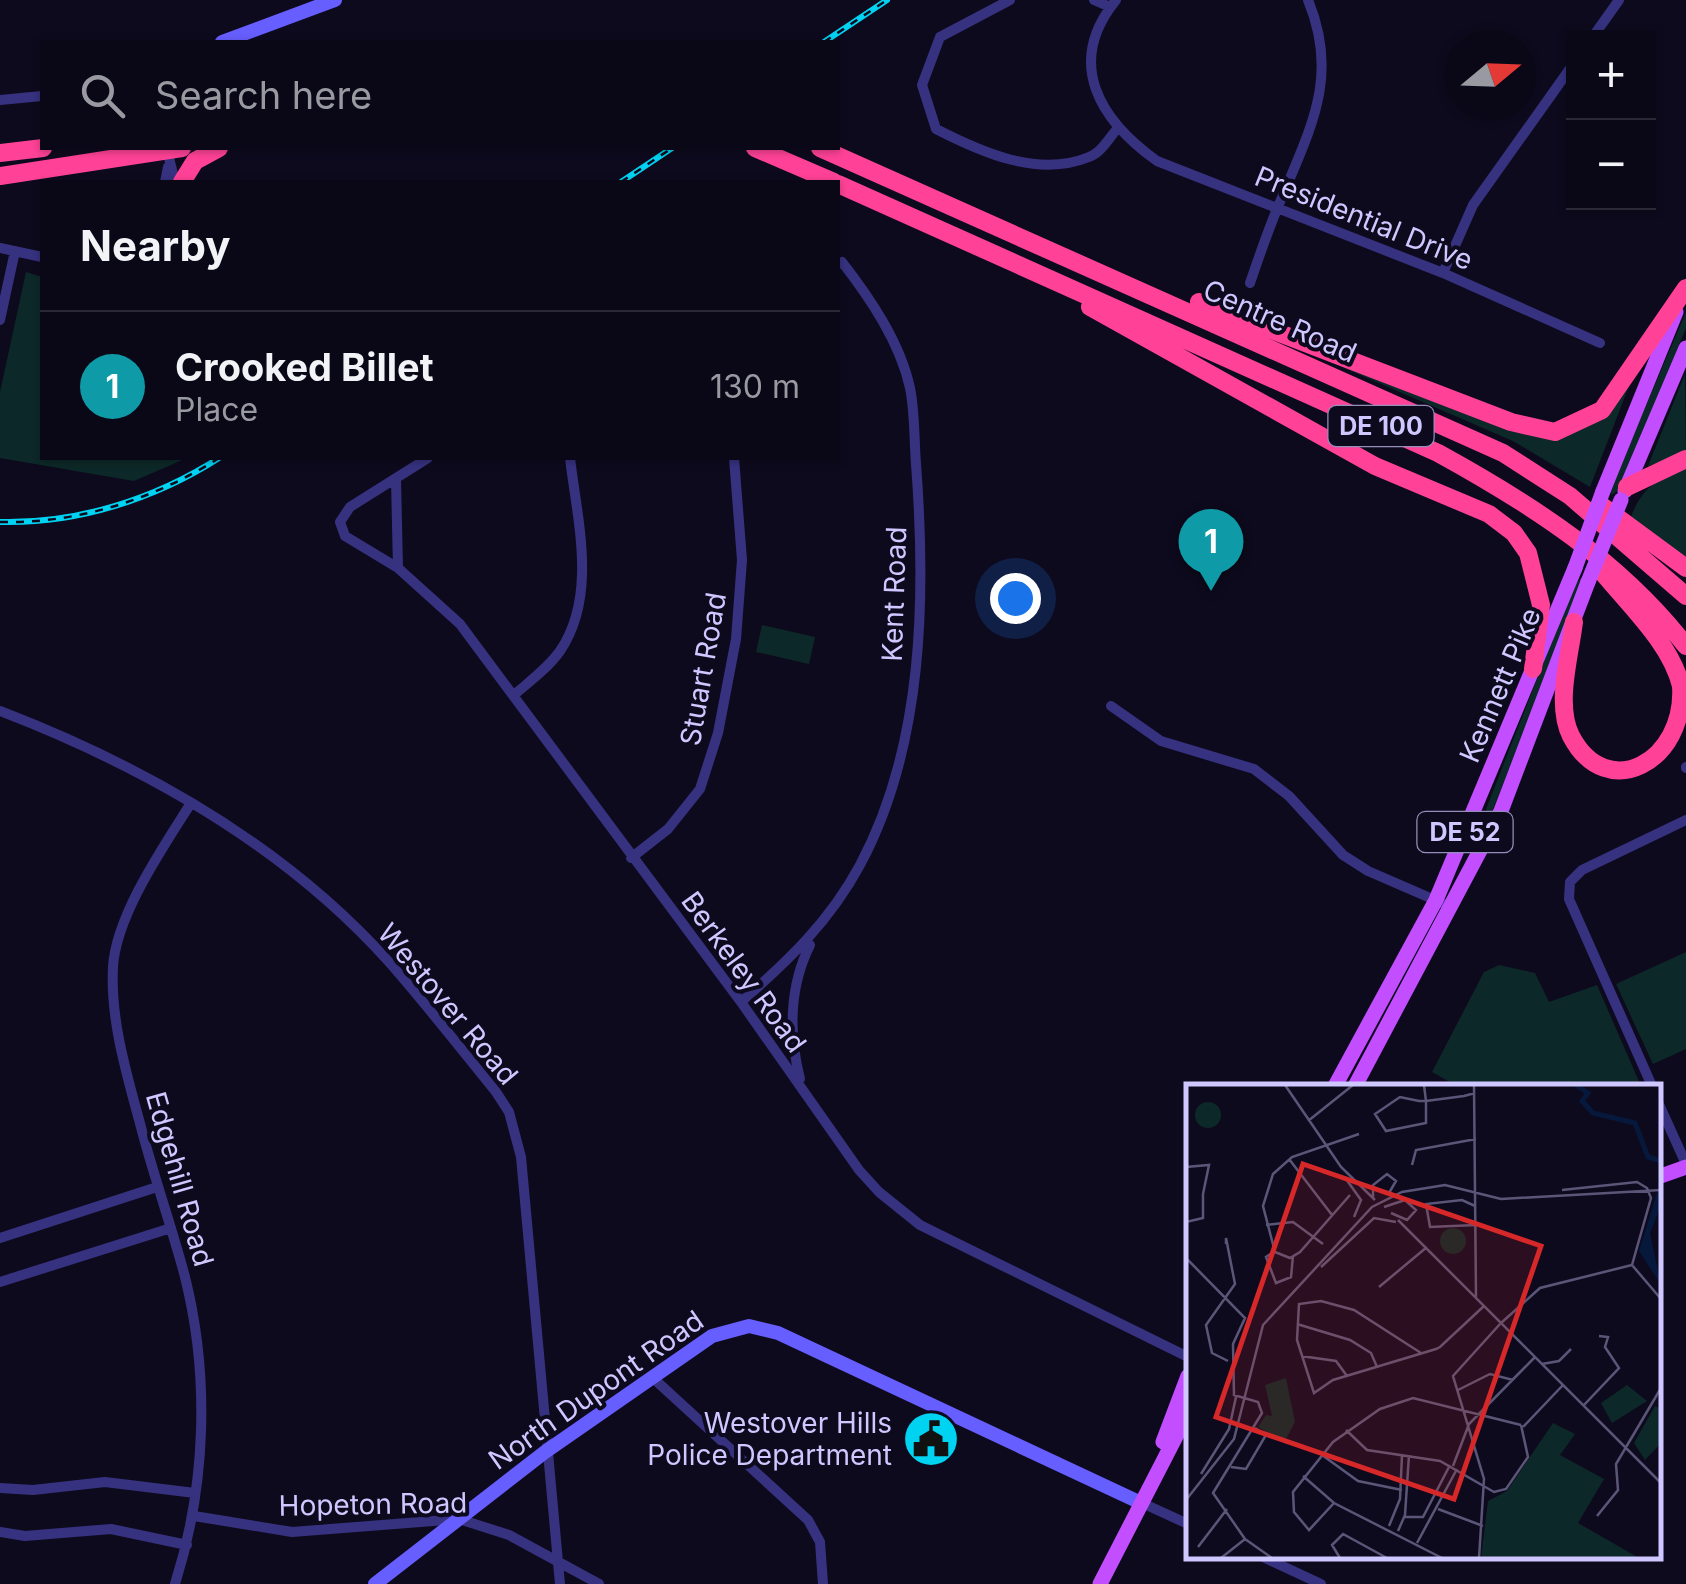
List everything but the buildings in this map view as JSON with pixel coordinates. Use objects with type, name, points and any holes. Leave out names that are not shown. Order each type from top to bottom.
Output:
[{"type":"highway","points":[[0,152],[40,148]]},
{"type":"highway","points":[[181,180],[195,162],[216,150]]},
{"type":"highway","name":"Centre Road","points":[[759,150],[829,180]]},
{"type":"highway","name":"Centre Road","points":[[825,150],[1412,409],[1502,453],[1570,496],[1686,596]]},
{"type":"highway","points":[[0,176],[171,153]]},
{"type":"highway","name":"Centre Road","points":[[840,185],[1438,453],[1529,505],[1576,539],[1645,599],[1686,646]]},
{"type":"highway","points":[[974,214],[1039,235],[1273,333],[1540,431],[1565,429],[1602,410],[1686,290]]},
{"type":"highway","points":[[1011,262],[1326,440],[1375,466],[1489,514],[1514,533],[1528,552],[1541,605],[1533,669]]},
{"type":"highway","points":[[1412,409],[1452,422],[1542,464],[1686,568]]},
{"type":"highway","points":[[1624,493],[1686,459]]},
{"type":"highway","points":[[1574,622],[1565,714],[1570,734],[1583,754],[1606,768],[1648,766],[1663,756],[1683,725],[1680,682],[1649,630],[1576,539]]},
{"type":"main road","points":[[227,40],[335,0]]},
{"type":"main road","name":"Kennett Pike","points":[[1336,1084],[1436,900],[1575,568],[1641,389],[1686,290]]},
{"type":"main road","name":"Kennett Pike","points":[[1356,1084],[1500,811],[1588,582],[1686,348]]},
{"type":"main road","points":[[1661,1176],[1686,1166]]},
{"type":"main road","name":"North Dupont Road","points":[[375,1584],[545,1452],[719,1332],[762,1327],[1140,1502]]},
{"type":"main road","points":[[1140,1502],[1186,1381]]},
{"type":"main road","points":[[1102,1579],[1186,1416]]},
{"type":"street","points":[[1010,0],[940,37],[922,85],[936,129],[990,156],[1038,162],[1091,157],[1117,129]]},
{"type":"street","name":"Presidential Drive","points":[[1094,0],[1113,4],[1095,40],[1092,75],[1102,112],[1157,162],[1444,272],[1600,343]]},
{"type":"street","points":[[1250,283],[1316,116],[1322,86],[1321,30],[1308,0]]},
{"type":"street","points":[[1597,30],[1618,0]]},
{"type":"street","points":[[1444,272],[1472,205],[1566,75]]},
{"type":"street","points":[[0,100],[40,96]]},
{"type":"street","points":[[171,153],[178,180]]},
{"type":"street","points":[[165,180],[171,153]]},
{"type":"street","points":[[0,248],[40,257]]},
{"type":"street","points":[[0,320],[15,251]]},
{"type":"street","name":"Kent Road","points":[[742,1002],[800,950],[861,862],[899,754],[912,683],[922,573],[910,388],[896,347],[840,263]]},
{"type":"street","points":[[398,568],[396,480],[425,460]]},
{"type":"street","points":[[514,694],[560,650],[578,609],[582,564],[570,460]]},
{"type":"street","name":"Stuart Road","points":[[631,858],[668,829],[700,789],[718,732],[736,639],[742,560],[734,460]]},
{"type":"street","name":"Berkeley Road","points":[[396,480],[350,507],[340,522],[345,536],[398,568],[460,624],[742,1002],[859,1170],[920,1225],[1186,1356]]},
{"type":"street","points":[[1110,706],[1161,741],[1254,769],[1288,796],[1342,855],[1368,871],[1451,907]]},
{"type":"street","name":"Westover Road","points":[[0,711],[89,746],[191,803],[268,854],[387,960],[509,1112],[520,1158],[526,1213],[560,1584]]},
{"type":"street","name":"Edgehill Road","points":[[175,1584],[194,1516],[196,1493],[201,1424],[196,1338],[171,1228],[124,1061],[113,965],[154,861],[191,803]]},
{"type":"street","points":[[1651,1084],[1569,898],[1570,882],[1582,870],[1686,820]]},
{"type":"street","name":"Kent Road","points":[[802,1088],[793,1046],[796,986],[820,926]]},
{"type":"street","points":[[1661,1109],[1686,1166]]},
{"type":"street","points":[[0,1238],[157,1188]]},
{"type":"street","points":[[0,1282],[171,1228]]},
{"type":"street","points":[[653,1378],[808,1520],[820,1542],[823,1584]]},
{"type":"street","points":[[0,1488],[33,1490],[104,1482],[196,1493]]},
{"type":"street","points":[[1140,1502],[1186,1523]]},
{"type":"street","name":"Hopeton Road","points":[[194,1516],[292,1532],[458,1519],[509,1534],[599,1584]]},
{"type":"street","points":[[0,1532],[25,1536],[111,1529],[187,1544]]},
{"type":"street","points":[[1267,1559],[1321,1584]]},
{"type":"green space","points":[[26,272],[40,276],[40,460],[182,460],[134,481],[0,458],[0,392]]},
{"type":"green space","points":[[1686,312],[1686,328],[1619,489],[1612,495],[1610,490]]},
{"type":"green space","points":[[1312,354],[1557,436],[1629,381],[1629,386],[1590,487],[1513,441]]},
{"type":"green space","points":[[1685,374],[1686,454],[1648,466]]},
{"type":"green space","points":[[1686,465],[1686,561],[1631,517],[1652,485]]},
{"type":"green space","points":[[1584,575],[1488,814],[1486,809],[1574,585]]},
{"type":"green space","points":[[762,625],[815,637],[809,664],[756,652]]},
{"type":"green space","points":[[1686,952],[1686,1049],[1653,1064],[1616,984]]},
{"type":"green space","points":[[1499,965],[1535,973],[1549,1002],[1597,985],[1640,1084],[1453,1084],[1432,1072],[1484,972]]},
{"type":"railway","points":[[827,40],[887,0]]},
{"type":"railway","points":[[624,180],[669,150]]},
{"type":"railway","points":[[0,522],[58,519],[114,506],[169,486],[216,460]]},
{"type":"place","name":"Crooked Billet","points":[[1211,591]]},
{"type":"place","name":"Westover Hills Police Department","points":[[931,1439]]}]
